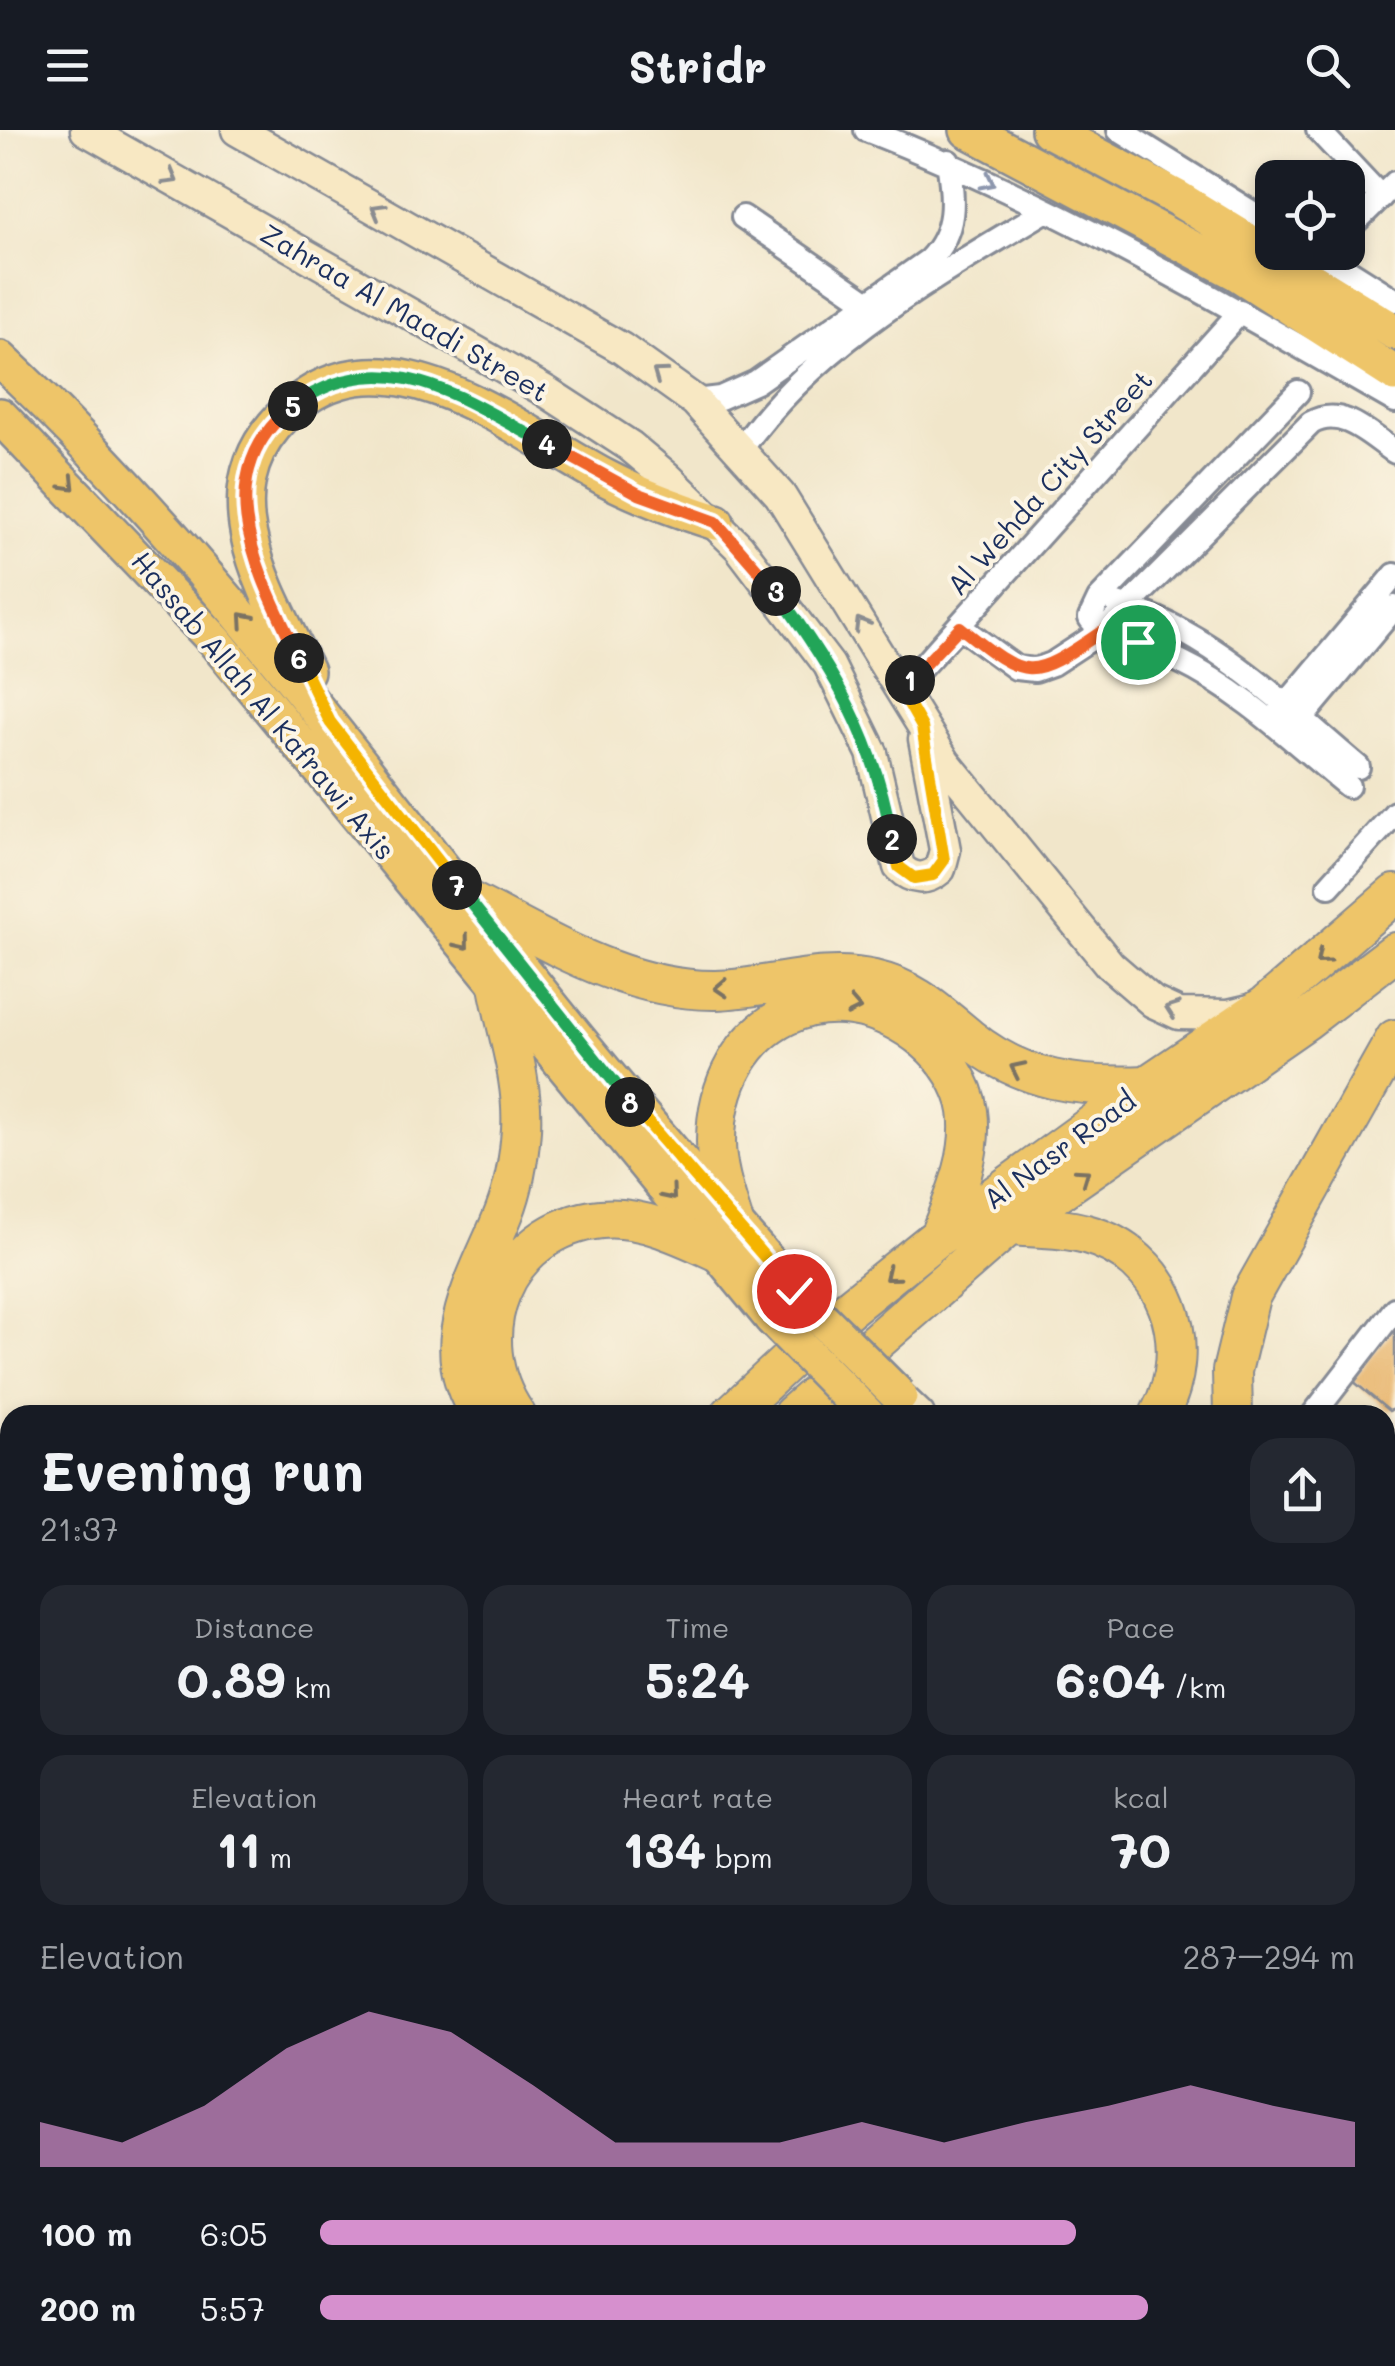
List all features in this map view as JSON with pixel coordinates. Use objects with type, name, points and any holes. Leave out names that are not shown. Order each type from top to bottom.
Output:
[{"type":"highway","name":"Al Nasr Road","points":[[741,1405],[818,1333],[939,1236],[1147,1085],[1266,1006],[1395,894]]},
{"type":"highway","points":[[469,900],[621,975],[658,984],[716,990],[814,977],[862,977],[917,996],[982,1048],[1036,1078],[1074,1085],[1147,1085]]},
{"type":"highway","name":"Al Nasr Road","points":[[803,1405],[1009,1226],[1305,1021],[1395,952]]},
{"type":"highway","points":[[476,1405],[464,1383],[458,1356],[459,1327],[467,1293],[504,1212],[521,1131],[519,1084],[498,986]]},
{"type":"highway","points":[[510,1405],[498,1384],[490,1352],[492,1318],[516,1267],[540,1240],[570,1224],[605,1218],[726,1238],[716,1144],[719,1107],[731,1071],[750,1040],[768,1024],[811,1006],[858,1006],[908,1026],[955,1074],[968,1110],[968,1146],[960,1183],[939,1236]]},
{"type":"highway","points":[[1233,1405],[1232,1371],[1250,1297],[1395,1040]]},
{"type":"highway","points":[[1009,1226],[1086,1234],[1116,1246],[1141,1264],[1162,1290],[1173,1316],[1178,1346],[1175,1374],[1164,1405]]},
{"type":"main road","name":"Zahraa Al Maadi Street","points":[[86,130],[589,418],[655,467],[716,522],[771,584],[829,664],[872,753],[899,867],[914,878],[924,878],[940,868],[945,850],[922,727]]},
{"type":"main road","name":"Zahraa Al Maadi Street","points":[[237,130],[620,348],[694,401],[742,448],[802,527],[922,727],[969,796],[1130,985],[1179,1014],[1228,1015],[1266,1006]]},
{"type":"main road","points":[[968,130],[1236,272],[1395,374]]},
{"type":"main road","points":[[1049,130],[1177,198],[1395,332]]},
{"type":"main road","name":"Hassab Allah Al Kafrawi Axis","points":[[0,359],[99,455],[248,622],[612,1081],[726,1238]]},
{"type":"main road","points":[[330,722],[256,565],[246,532],[244,498],[251,466],[266,435],[288,410],[316,390],[348,378],[381,374],[415,378],[499,418],[609,480],[716,522]]},
{"type":"main road","name":"Hassab Allah Al Kafrawi Axis","points":[[0,416],[214,641],[498,986],[783,1304],[859,1405]]},
{"type":"main road","name":"Hassab Allah Al Kafrawi Axis","points":[[783,1304],[908,1405]]},
{"type":"street","points":[[866,130],[948,162],[1044,211],[1240,312],[1395,401]]},
{"type":"street","points":[[1119,130],[1255,214]]},
{"type":"street","points":[[1318,130],[1388,190],[1365,212]]},
{"type":"street","points":[[694,401],[720,398],[756,382],[920,268],[943,242],[953,209],[948,162]]},
{"type":"street","points":[[742,448],[778,399],[832,352],[932,280],[1044,211]]},
{"type":"street","points":[[742,217],[867,302]]},
{"type":"street","points":[[1348,270],[1395,300]]},
{"type":"street","name":"Al Wehda City Street","points":[[901,690],[1240,312]]},
{"type":"street","points":[[1286,721],[1186,665],[1104,630],[1090,618],[1099,600],[1298,392]]},
{"type":"street","points":[[960,627],[1000,660],[1025,670],[1052,664],[1104,630],[1251,480],[1320,418],[1341,417],[1395,452]]},
{"type":"street","points":[[1232,460],[1251,480]]},
{"type":"street","points":[[1286,721],[1393,580]]},
{"type":"street","points":[[1099,600],[1194,636],[1353,777]]},
{"type":"street","points":[[1286,721],[1395,606]]},
{"type":"street","points":[[1329,886],[1395,813]]},
{"type":"street","points":[[1321,1405],[1395,1309]]},
{"type":"building","points":[[1395,1327],[1395,1405],[1382,1405],[1352,1380]]},
{"type":"route","points":[[794,1291],[612,1081],[330,722],[256,565],[246,532],[244,498],[251,466],[266,435],[288,410],[316,390],[348,378],[381,374],[415,378],[552,446],[609,480],[716,522],[771,584],[829,664],[872,753],[886,800],[895,858],[899,867],[914,878],[933,875],[944,860],[945,850],[922,727],[901,690],[960,627],[1000,660],[1025,670],[1052,664],[1104,630],[1138,642]]}]
